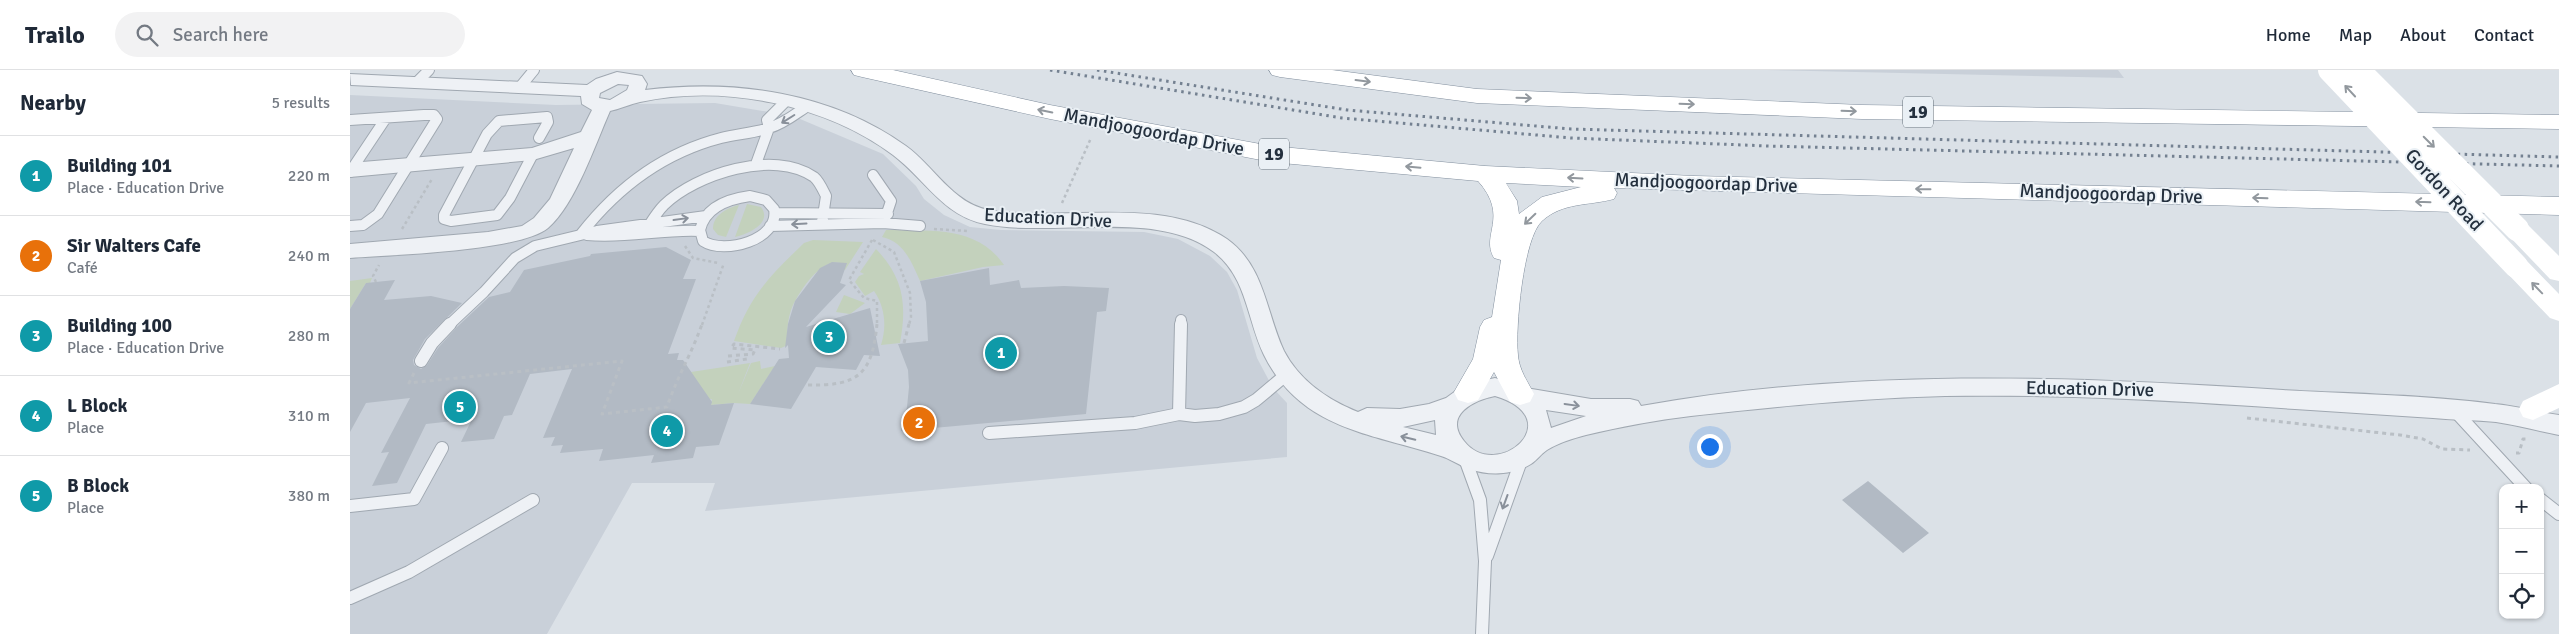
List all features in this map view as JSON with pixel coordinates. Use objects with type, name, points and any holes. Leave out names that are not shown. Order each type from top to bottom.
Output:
[{"type":"main road","name":"Mandjoogoordap Drive","points":[[862,70],[973,96],[1271,154],[1485,174],[1694,184],[2559,206]]},
{"type":"main road","name":"19","points":[[1280,70],[1477,96],[1833,110],[2559,122]]},
{"type":"main road","name":"Gordon Road","points":[[2330,70],[2559,311]]},
{"type":"main road","name":"Gordon Road","points":[[2358,70],[2555,267]]},
{"type":"main road","points":[[1460,399],[1487,360],[1491,344],[1508,208],[1504,196],[1485,174]]},
{"type":"main road","points":[[1522,396],[1509,374],[1504,354],[1504,341],[1513,263],[1524,224],[1547,205],[1571,196],[1694,184]]},
{"type":"main road","points":[[2546,408],[2559,395]]},
{"type":"street","points":[[352,76],[416,83],[520,87],[597,99]]},
{"type":"street","points":[[350,251],[488,239],[527,232],[545,220],[559,202],[590,136],[597,99],[609,80],[631,78],[638,84],[635,93],[630,97]]},
{"type":"street","name":"Education Drive","points":[[597,99],[618,104],[630,97],[711,91],[754,95],[785,102],[806,107],[860,126],[876,135],[915,163],[951,202],[976,215],[1022,220],[1152,221],[1179,227],[1208,238],[1231,254],[1248,275],[1272,347],[1287,374],[1309,395],[1344,415],[1388,434],[1460,453]]},
{"type":"street","points":[[350,170],[473,159],[590,136]]},
{"type":"street","points":[[1495,387],[1522,396],[1534,407],[1540,419],[1540,431],[1529,450],[1509,462],[1494,464],[1478,462],[1460,453],[1449,439],[1445,428],[1446,417],[1460,399],[1495,387]]},
{"type":"street","name":"Education Drive","points":[[1529,450],[1580,427],[1683,408],[1836,392],[1983,387],[2166,391],[2496,413],[2559,425]]},
{"type":"street","name":"Education Drive","points":[[1522,396],[1591,408],[1683,408]]},
{"type":"street","name":"Education Drive","points":[[1344,415],[1401,420],[1426,415],[1460,399]]},
{"type":"street","name":"Education Drive","points":[[2496,413],[2546,408]]},
{"type":"lane","points":[[416,83],[429,70]]},
{"type":"lane","points":[[520,87],[534,70]]},
{"type":"lane","points":[[756,164],[769,128],[767,120],[785,102]]},
{"type":"lane","points":[[581,234],[609,200],[648,170],[695,147],[744,132],[769,128],[806,107]]},
{"type":"lane","points":[[350,120],[424,115],[434,115],[437,119],[378,214],[363,225],[350,226]]},
{"type":"lane","points":[[547,117],[548,122],[510,198],[497,215],[451,221],[444,219],[473,159],[487,134],[499,121],[547,117]]},
{"type":"lane","points":[[350,170],[386,118]]},
{"type":"lane","points":[[646,228],[663,204],[686,187],[713,174],[756,164],[788,166],[812,176],[820,184],[825,194],[824,218]]},
{"type":"lane","points":[[873,175],[891,201],[886,218]]},
{"type":"lane","points":[[420,361],[429,344],[439,333],[486,291],[519,255],[552,240],[581,234],[601,237],[706,216],[731,199],[750,196],[758,197],[772,204],[775,213],[770,226]]},
{"type":"lane","points":[[775,213],[824,218],[886,218],[924,227]]},
{"type":"lane","points":[[706,216],[700,231],[701,238],[705,243],[725,247],[755,238],[770,226],[824,218]]},
{"type":"lane","points":[[646,228],[700,231]]},
{"type":"lane","points":[[1179,414],[1181,320]]},
{"type":"lane","points":[[988,433],[1135,423],[1179,414],[1195,416],[1219,414],[1244,406],[1261,396],[1287,374]]},
{"type":"lane","points":[[2454,411],[2522,484]]},
{"type":"lane","points":[[350,506],[414,498],[442,448]]},
{"type":"lane","points":[[1485,562],[1529,450]]},
{"type":"lane","points":[[1460,453],[1480,500],[1485,562],[1482,634]]},
{"type":"lane","points":[[350,598],[409,572],[533,500]]},
{"type":"lane","points":[[2544,502],[2559,514]]},
{"type":"path","points":[[1060,209],[1084,149],[1100,122]]},
{"type":"path","points":[[400,232],[442,162]]},
{"type":"path","points":[[924,227],[976,232]]},
{"type":"path","points":[[808,386],[836,386],[853,380],[862,373],[872,351],[879,322],[878,301],[864,298],[849,280],[875,235]]},
{"type":"path","points":[[872,240],[894,252],[910,293],[911,317],[904,343]]},
{"type":"path","points":[[685,243],[686,252],[690,257],[700,262],[731,262]]},
{"type":"path","points":[[420,361],[410,383],[622,361],[602,414],[668,407],[679,373],[692,352],[724,263]]},
{"type":"path","points":[[728,356],[753,354],[755,350],[731,348],[734,344],[780,349]]},
{"type":"path","points":[[727,362],[747,359]]},
{"type":"path","points":[[2242,418],[2423,439],[2442,448]]},
{"type":"shaded area","points":[[1766,70],[2118,70],[2124,78]]},
{"type":"shaded area","points":[[350,95],[556,105],[715,103],[793,116],[883,154],[916,186],[924,199],[944,215],[970,227],[1001,230],[1144,232],[1178,239],[1210,256],[1227,272],[1237,290],[1257,358],[1273,388],[1287,403],[1287,457],[705,511],[715,483],[632,483],[547,634],[350,634]]},
{"type":"green space","points":[[747,204],[761,207],[764,218],[757,227],[735,237]]},
{"type":"green space","points":[[739,205],[726,237],[718,235],[713,229],[715,220],[726,210]]},
{"type":"green space","points":[[886,230],[935,231],[966,237],[980,243],[993,252],[1004,265],[983,267],[920,281],[906,253],[896,243],[882,237]]},
{"type":"green space","points":[[813,240],[863,242],[845,270],[842,270],[845,265],[837,262],[829,264],[806,284],[791,310],[788,345],[781,348],[734,341],[747,311],[762,287],[804,243]]},
{"type":"green space","points":[[876,249],[893,271],[898,281],[903,304],[900,343],[881,345],[884,317],[881,304],[874,291],[865,296],[855,282],[859,276],[864,274],[860,272]]},
{"type":"green space","points":[[372,278],[370,283],[366,283],[350,309],[350,281]]},
{"type":"green space","points":[[844,295],[865,303],[850,314],[836,312]]},
{"type":"green space","points":[[760,361],[761,369],[775,366],[750,404],[711,405],[712,399],[681,402],[691,372],[750,363],[738,394],[751,363]]},
{"type":"building","points":[[666,247],[691,260],[683,279],[696,279],[668,354],[679,353],[677,360],[683,360],[712,402],[711,405],[734,403],[719,445],[696,447],[693,458],[651,463],[654,455],[599,461],[603,449],[560,453],[563,445],[551,446],[555,437],[543,438],[572,369],[530,374],[512,415],[504,416],[494,439],[461,442],[472,419],[426,424],[397,483],[372,486],[389,452],[381,453],[410,398],[366,403],[350,432],[350,309],[366,283],[395,280],[384,300],[431,296],[462,303],[425,339],[413,360],[414,365],[421,369],[427,365],[438,348],[457,327],[489,297],[510,292],[524,270],[590,256],[591,254]]},
{"type":"building","points":[[832,262],[847,263],[840,283],[846,285],[806,327],[870,308],[880,356],[864,355],[856,370],[816,367],[791,409],[750,404],[779,359],[789,358],[788,345],[785,348],[788,324],[795,301],[820,268]]},
{"type":"building","points":[[989,268],[990,285],[1019,280],[1021,288],[1064,286],[1109,288],[1106,311],[1097,312],[1086,414],[901,431],[907,407],[909,387],[908,370],[898,344],[928,341],[926,302],[920,281]]},
{"type":"building","points":[[1868,481],[1929,533],[1903,553],[1842,500]]},
{"type":"railway","points":[[1050,70],[1342,118],[1571,138],[1768,146],[2559,166]]},
{"type":"railway","points":[[1097,70],[1347,110],[1571,129],[2559,157]]},
{"type":"place","name":"Building 100","points":[[829,337]]},
{"type":"place","name":"Building 101","points":[[1001,353]]},
{"type":"place","name":"B Block","points":[[460,407]]},
{"type":"place","name":"Sir Walters Cafe","points":[[919,423]]},
{"type":"place","name":"L Block","points":[[667,431]]}]
